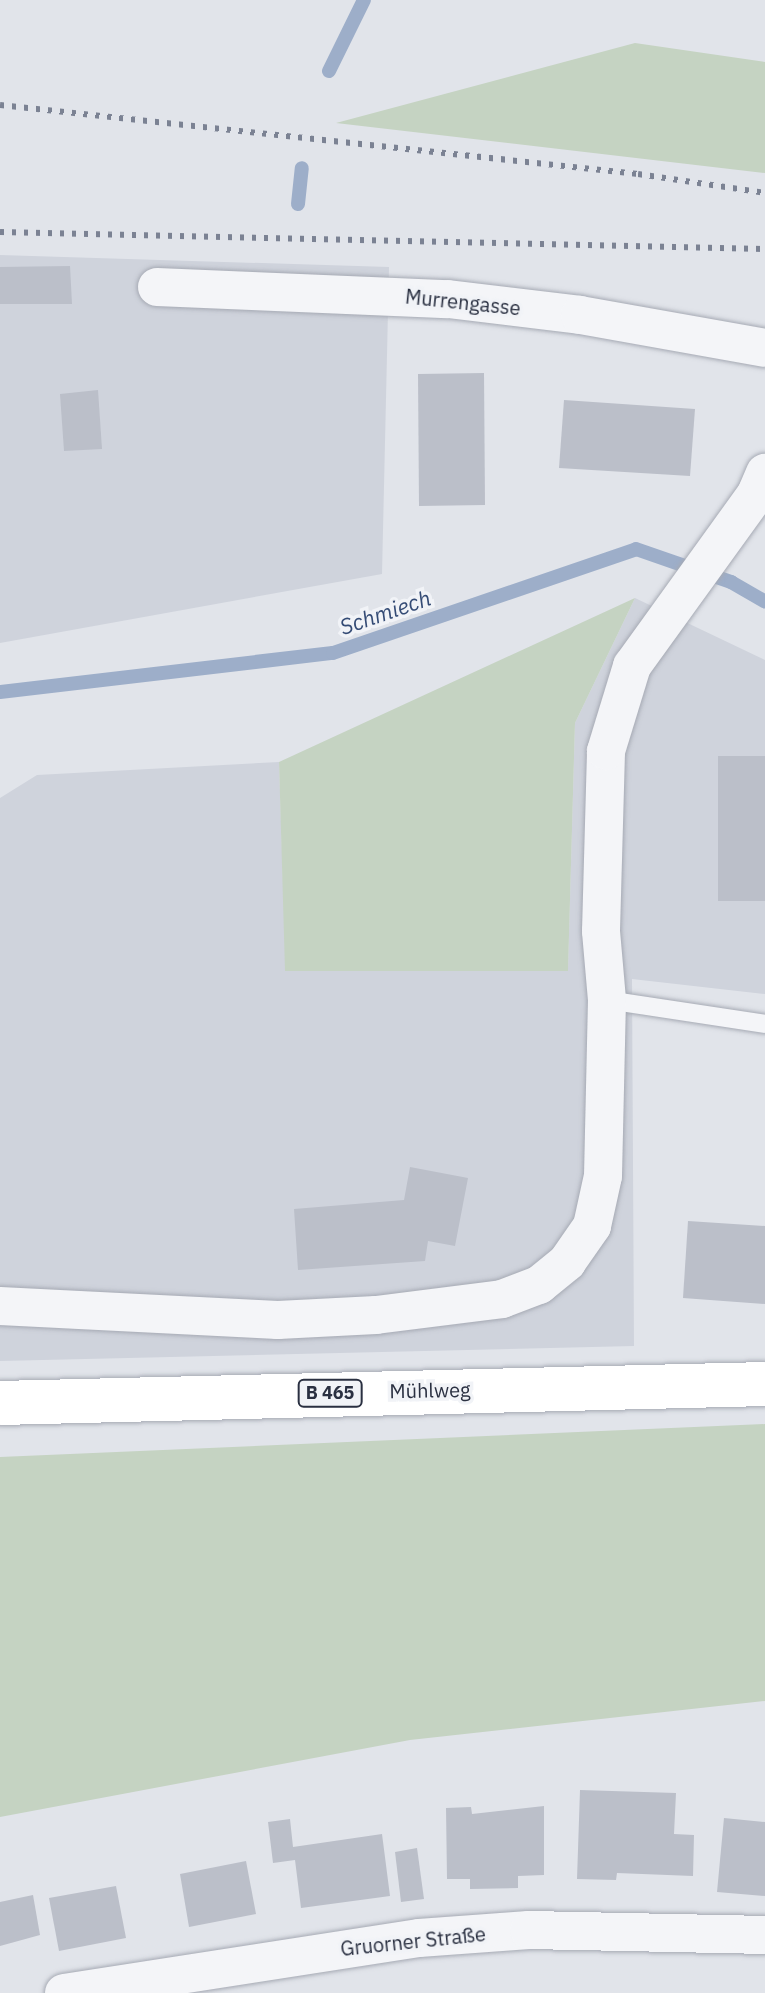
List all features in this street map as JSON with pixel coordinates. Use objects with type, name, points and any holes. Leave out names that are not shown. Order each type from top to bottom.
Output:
[{"type":"main road","name":"Mühlweg","points":[[0,1403],[765,1384]]},
{"type":"street","name":"Murrengasse","points":[[157,287],[448,299],[580,315],[765,348]]},
{"type":"street","points":[[0,1306],[278,1320],[442,1308],[502,1299],[539,1285],[567,1262],[592,1226],[603,1176],[607,1000],[601,931],[606,751],[632,666],[671,606],[732,530],[765,473]]},
{"type":"street","name":"Gruorner Straße","points":[[64,1993],[419,1938],[529,1930],[765,1935]]},
{"type":"lane","points":[[607,1000],[765,1024]]},
{"type":"shaded area","points":[[0,255],[389,267],[382,574],[0,643]]},
{"type":"shaded area","points":[[635,598],[765,660],[765,994],[632,979],[634,1346],[0,1361],[0,798],[37,775],[279,762],[286,971],[568,970],[575,723]]},
{"type":"green space","points":[[635,43],[765,62],[765,173],[336,123]]},
{"type":"green space","points":[[635,598],[575,723],[568,971],[285,971],[279,762]]},
{"type":"green space","points":[[765,1424],[765,1701],[410,1740],[0,1817],[0,1457]]},
{"type":"building","points":[[70,266],[72,304],[0,304],[0,267]]},
{"type":"building","points":[[484,373],[485,505],[419,506],[418,374]]},
{"type":"building","points":[[98,390],[102,449],[64,451],[60,394]]},
{"type":"building","points":[[564,400],[695,409],[690,476],[559,468]]},
{"type":"building","points":[[718,756],[765,756],[765,901],[718,901]]},
{"type":"building","points":[[410,1167],[468,1178],[455,1246],[428,1241],[425,1261],[298,1270],[294,1209],[404,1200]]},
{"type":"building","points":[[688,1221],[765,1226],[765,1304],[683,1298]]},
{"type":"building","points":[[580,1790],[676,1793],[674,1834],[694,1835],[693,1876],[617,1873],[616,1880],[577,1879]]},
{"type":"building","points":[[544,1806],[544,1875],[518,1876],[518,1888],[470,1889],[470,1879],[447,1879],[446,1808],[471,1807],[472,1814]]},
{"type":"building","points":[[724,1818],[765,1822],[765,1896],[717,1892]]},
{"type":"building","points":[[290,1819],[293,1847],[382,1834],[390,1896],[301,1908],[295,1860],[273,1863],[268,1822]]},
{"type":"building","points":[[417,1848],[424,1899],[401,1902],[395,1852]]},
{"type":"building","points":[[246,1861],[256,1914],[189,1927],[180,1874]]},
{"type":"building","points":[[116,1886],[126,1938],[59,1951],[49,1898]]},
{"type":"building","points":[[33,1895],[40,1935],[0,1946],[0,1902]]},
{"type":"waterway","points":[[329,71],[364,0]]},
{"type":"waterway","points":[[298,204],[302,168]]},
{"type":"waterway","name":"Schmiech","points":[[0,692],[333,653],[636,549],[731,582],[765,602]]},
{"type":"railway","points":[[0,105],[638,174],[765,193]]},
{"type":"railway","points":[[0,232],[765,249]]}]
